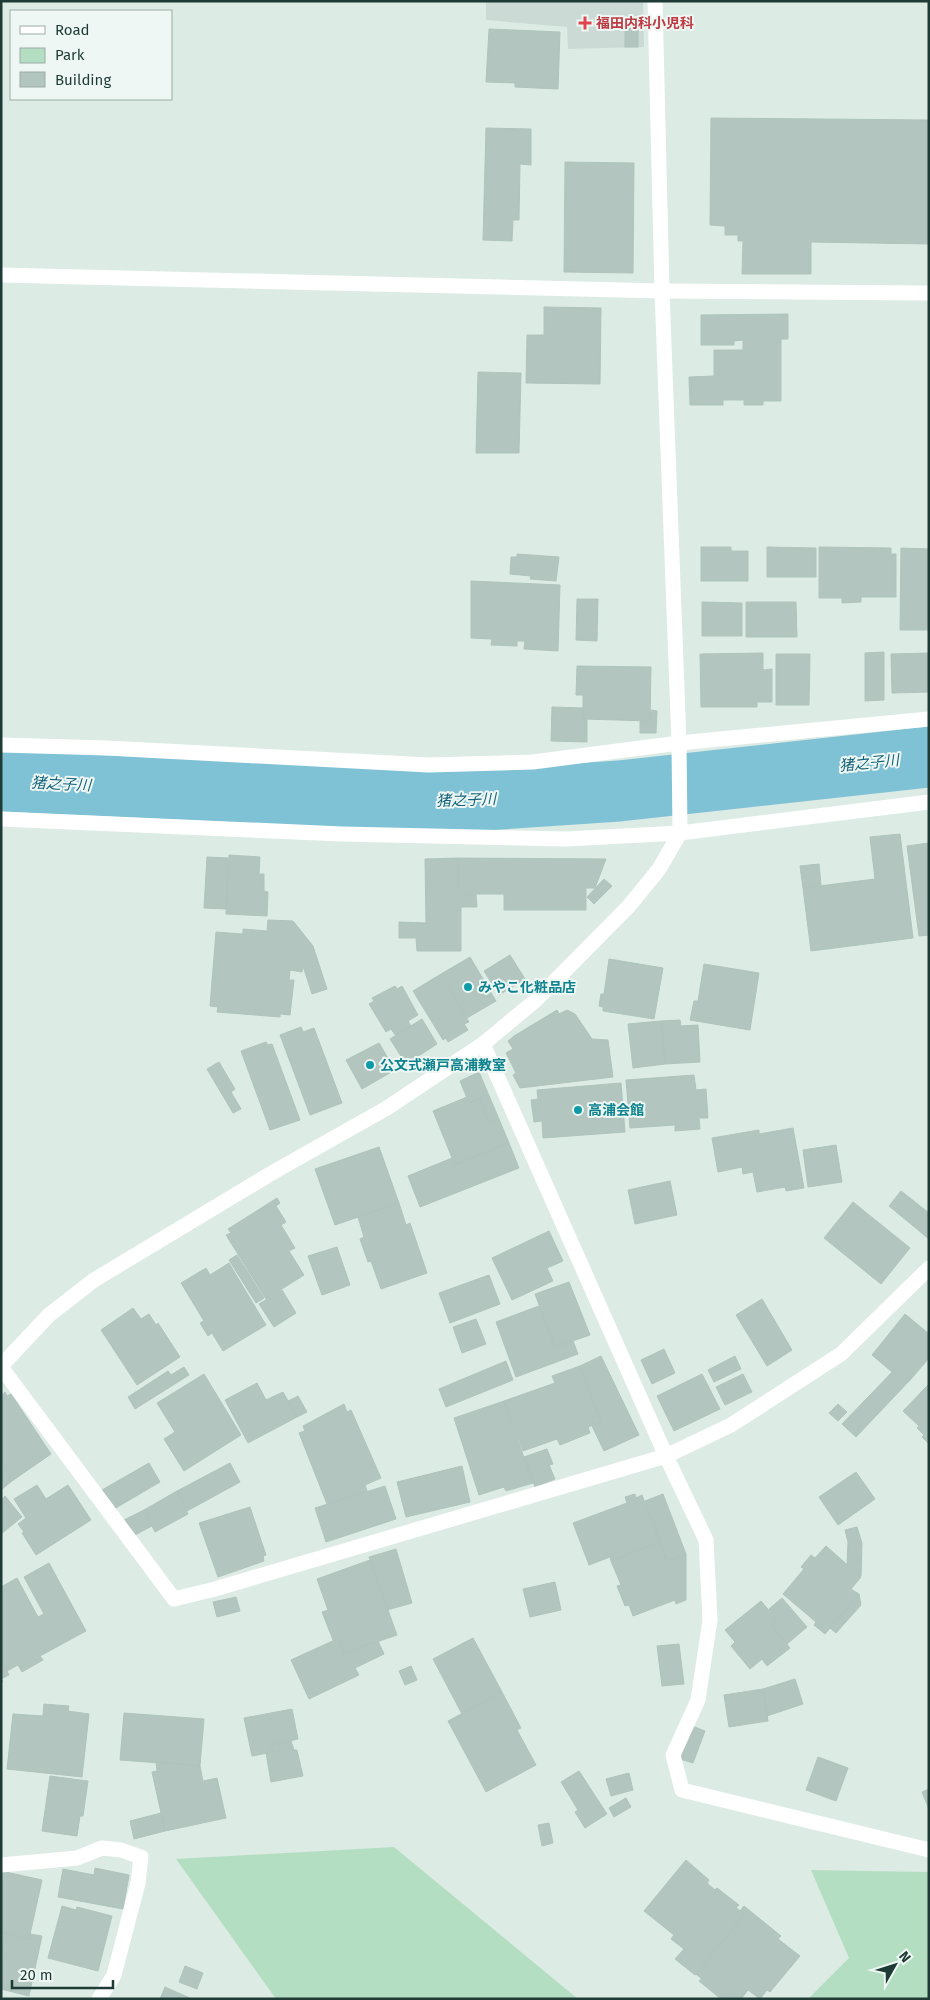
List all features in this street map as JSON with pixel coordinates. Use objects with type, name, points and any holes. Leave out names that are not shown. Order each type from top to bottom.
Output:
[{"type":"street","points":[[655,1],[662,291],[679,749],[680,833],[659,870],[629,906],[536,1000],[483,1044],[387,1108],[268,1175],[94,1280],[49,1315],[1,1367],[174,1599],[215,1589],[666,1456],[731,1424],[841,1354],[929,1268]]},
{"type":"street","points":[[1,275],[662,291],[929,294]]},
{"type":"street","points":[[1,745],[106,748],[429,765],[533,762],[679,749],[929,719]]},
{"type":"street","points":[[1,819],[342,834],[556,839],[680,833],[929,802]]},
{"type":"street","points":[[483,1044],[666,1456],[706,1540],[710,1620],[698,1700],[673,1755],[682,1790],[929,1850]]},
{"type":"street","points":[[1,1865],[77,1858],[102,1848],[121,1850],[142,1857],[138,1883],[114,1975],[99,1999]]},
{"type":"shaded area","name":"福田内科小児科","points":[[486,1],[643,1],[644,47],[568,49],[567,27],[486,20]]},
{"type":"green space","points":[[394,1847],[578,1999],[276,1999],[176,1859]]},
{"type":"green space","points":[[811,1870],[929,1872],[929,1999],[808,1999],[849,1958]]},
{"type":"building","points":[[625,28],[638,28],[638,47],[625,47]]},
{"type":"building","points":[[489,29],[560,32],[558,89],[515,87],[515,83],[486,82]]},
{"type":"building","points":[[711,118],[929,120],[929,244],[811,242],[811,274],[742,274],[743,241],[738,241],[738,235],[725,235],[725,226],[710,225]]},
{"type":"building","points":[[486,128],[531,129],[531,165],[520,164],[519,220],[513,220],[512,241],[483,240]]},
{"type":"building","points":[[565,162],[634,163],[633,273],[564,272]]},
{"type":"building","points":[[544,307],[601,308],[600,384],[526,383],[527,335],[544,335]]},
{"type":"building","points":[[788,314],[788,339],[781,339],[781,336],[743,336],[743,340],[734,341],[734,345],[701,345],[701,315]]},
{"type":"building","points":[[743,336],[781,336],[781,401],[763,401],[763,405],[744,405],[744,400],[723,400],[723,405],[690,405],[689,377],[714,376],[714,350],[743,350]]},
{"type":"building","points":[[478,372],[521,373],[519,453],[476,453]]},
{"type":"building","points":[[701,547],[731,547],[731,551],[748,551],[748,581],[701,581]]},
{"type":"building","points":[[767,547],[816,548],[816,577],[767,577]]},
{"type":"building","points":[[819,547],[891,548],[891,554],[896,554],[896,597],[861,597],[861,602],[842,603],[842,598],[819,598]]},
{"type":"building","points":[[901,548],[929,549],[929,630],[900,630]]},
{"type":"building","points":[[517,554],[559,557],[556,581],[530,579],[531,576],[510,574],[511,557],[517,557]]},
{"type":"building","points":[[471,581],[560,585],[558,651],[524,649],[525,641],[517,641],[517,646],[491,645],[492,639],[471,638]]},
{"type":"building","points":[[577,599],[598,599],[597,641],[576,640]]},
{"type":"building","points":[[702,602],[742,603],[742,636],[702,636]]},
{"type":"building","points":[[746,602],[796,602],[797,637],[746,637]]},
{"type":"building","points":[[884,652],[884,700],[865,701],[865,653]]},
{"type":"building","points":[[763,653],[763,670],[772,669],[772,702],[757,702],[757,707],[701,707],[700,654]]},
{"type":"building","points":[[929,653],[929,692],[892,693],[891,654]]},
{"type":"building","points":[[776,654],[810,654],[809,705],[776,705]]},
{"type":"building","points":[[577,666],[651,667],[650,721],[583,719],[583,695],[576,695]]},
{"type":"building","points":[[552,707],[583,708],[583,719],[587,719],[587,742],[551,741]]},
{"type":"building","points":[[651,710],[657,711],[656,733],[640,733],[640,721],[650,721]]},
{"type":"building","points":[[900,834],[913,938],[811,951],[803,888],[875,879],[870,837]]},
{"type":"building","points":[[929,843],[929,935],[919,936],[907,846]]},
{"type":"building","points":[[229,855],[260,857],[259,874],[264,874],[264,891],[268,892],[267,916],[226,914]]},
{"type":"building","points":[[207,857],[228,858],[226,909],[204,908]]},
{"type":"building","points":[[458,858],[606,859],[595,888],[586,888],[586,910],[504,910],[504,894],[458,894]]},
{"type":"building","points":[[458,858],[458,894],[476,894],[477,907],[461,907],[461,951],[417,951],[416,938],[399,938],[399,922],[426,923],[425,859]]},
{"type":"building","points":[[819,864],[821,885],[803,888],[800,866]]},
{"type":"building","points":[[604,879],[612,886],[594,904],[587,897]]},
{"type":"building","points":[[268,920],[293,921],[313,946],[327,989],[312,994],[303,966],[302,972],[290,970],[289,980],[294,980],[290,1015],[280,1014],[280,1017],[217,1012],[218,1007],[210,1006],[216,932],[243,934],[243,929],[267,931]]},
{"type":"building","points":[[510,955],[525,979],[499,995],[484,971]]},
{"type":"building","name":"みやこ化粧品店","points":[[470,957],[496,1001],[467,1018],[441,974]]},
{"type":"building","points":[[609,959],[663,968],[654,1019],[603,1011],[603,1007],[599,1006],[601,994],[604,994]]},
{"type":"building","points":[[704,964],[759,973],[750,1030],[690,1020],[694,1001],[698,1001]]},
{"type":"building","points":[[441,974],[469,1022],[464,1024],[468,1030],[448,1042],[446,1038],[443,1040],[413,991]]},
{"type":"building","points":[[395,986],[397,989],[402,986],[418,1015],[408,1021],[411,1026],[396,1036],[391,1029],[386,1032],[369,1004],[374,1001],[372,998]]},
{"type":"building","points":[[557,1010],[559,1014],[567,1010],[575,1014],[592,1039],[608,1040],[613,1077],[520,1088],[513,1075],[516,1073],[506,1053],[513,1049],[508,1041]]},
{"type":"building","points":[[422,1019],[437,1044],[406,1064],[390,1039]]},
{"type":"building","points":[[680,1020],[681,1026],[698,1025],[700,1062],[665,1064],[661,1021]]},
{"type":"building","points":[[661,1021],[665,1064],[633,1068],[628,1024]]},
{"type":"building","points":[[301,1027],[303,1032],[314,1028],[342,1103],[310,1115],[280,1035]]},
{"type":"building","points":[[266,1042],[268,1045],[272,1044],[300,1120],[270,1130],[241,1051]]},
{"type":"building","name":"公文式瀬戸高浦教室","points":[[379,1043],[395,1070],[362,1089],[346,1060]]},
{"type":"building","points":[[219,1062],[235,1089],[231,1092],[241,1109],[233,1113],[207,1069]]},
{"type":"building","points":[[479,1072],[499,1119],[489,1123],[480,1099],[469,1103],[460,1081]]},
{"type":"building","points":[[694,1075],[696,1090],[706,1089],[708,1118],[699,1118],[700,1129],[675,1131],[675,1125],[630,1128],[626,1080]]},
{"type":"building","name":"高浦会館","points":[[621,1083],[625,1132],[543,1138],[542,1121],[534,1122],[531,1100],[538,1099],[537,1090]]},
{"type":"building","points":[[467,1097],[469,1103],[480,1099],[489,1123],[499,1119],[509,1143],[455,1165],[433,1111]]},
{"type":"building","points":[[793,1128],[804,1188],[786,1191],[785,1187],[757,1192],[753,1172],[743,1174],[742,1167],[718,1172],[712,1138],[759,1130],[759,1134]]},
{"type":"building","points":[[509,1143],[519,1168],[420,1207],[408,1176],[452,1158],[455,1165]]},
{"type":"building","points":[[836,1145],[842,1182],[808,1187],[803,1150]]},
{"type":"building","points":[[379,1147],[399,1203],[335,1225],[315,1169]]},
{"type":"building","points":[[670,1181],[677,1215],[635,1224],[628,1190]]},
{"type":"building","points":[[901,1191],[929,1213],[929,1239],[889,1206]]},
{"type":"building","points":[[277,1198],[280,1203],[276,1206],[286,1222],[281,1225],[295,1248],[289,1251],[304,1275],[266,1299],[226,1235],[231,1233],[228,1229]]},
{"type":"building","points":[[853,1202],[910,1248],[881,1284],[824,1238]]},
{"type":"building","points":[[399,1203],[406,1225],[410,1223],[427,1273],[381,1289],[371,1261],[368,1262],[360,1239],[364,1237],[358,1217]]},
{"type":"building","points":[[549,1231],[563,1261],[547,1268],[553,1281],[512,1300],[492,1258]]},
{"type":"building","points":[[337,1247],[350,1285],[322,1295],[308,1256]]},
{"type":"building","points":[[237,1255],[264,1298],[256,1303],[229,1260]]},
{"type":"building","points":[[229,1263],[266,1325],[223,1351],[212,1333],[208,1336],[200,1323],[204,1321],[181,1283],[206,1268],[210,1275]]},
{"type":"building","points":[[489,1275],[500,1304],[450,1323],[439,1293]]},
{"type":"building","points":[[569,1282],[590,1335],[555,1347],[535,1294]]},
{"type":"building","points":[[282,1290],[296,1313],[274,1327],[259,1304]]},
{"type":"building","points":[[762,1299],[792,1350],[767,1366],[736,1315]]},
{"type":"building","points":[[539,1306],[555,1347],[573,1341],[578,1354],[516,1377],[496,1322]]},
{"type":"building","points":[[133,1308],[141,1319],[149,1314],[156,1325],[158,1323],[180,1357],[137,1385],[101,1330]]},
{"type":"building","points":[[905,1314],[929,1334],[929,1358],[911,1379],[898,1366],[892,1372],[872,1355]]},
{"type":"building","points":[[476,1319],[486,1344],[462,1353],[453,1327]]},
{"type":"building","points":[[664,1349],[675,1373],[652,1384],[641,1360]]},
{"type":"building","points":[[601,1356],[639,1435],[604,1451],[592,1426],[601,1422],[580,1366]]},
{"type":"building","points":[[735,1356],[741,1369],[714,1382],[708,1370]]},
{"type":"building","points":[[506,1361],[513,1380],[446,1407],[439,1389]]},
{"type":"building","points":[[580,1366],[601,1422],[588,1427],[590,1433],[560,1445],[557,1439],[523,1451],[504,1401],[555,1383],[552,1376]]},
{"type":"building","points":[[898,1366],[911,1379],[856,1437],[842,1424]]},
{"type":"building","points":[[184,1367],[189,1375],[135,1409],[128,1397],[168,1371],[171,1375]]},
{"type":"building","points":[[204,1374],[241,1435],[184,1471],[164,1439],[175,1432],[157,1403]]},
{"type":"building","points":[[702,1374],[720,1409],[674,1431],[657,1396]]},
{"type":"building","points":[[743,1374],[752,1392],[725,1405],[716,1387]]},
{"type":"building","points":[[257,1383],[266,1400],[283,1392],[297,1417],[248,1443],[225,1400]]},
{"type":"building","points":[[929,1384],[929,1444],[917,1428],[919,1426],[903,1411]]},
{"type":"building","points":[[5,1392],[7,1396],[11,1394],[51,1454],[12,1481],[1,1466],[1,1397]]},
{"type":"building","points":[[298,1396],[307,1412],[297,1417],[288,1401]]},
{"type":"building","points":[[504,1401],[533,1483],[506,1491],[504,1487],[479,1495],[454,1418]]},
{"type":"building","points":[[344,1404],[347,1412],[351,1410],[381,1478],[365,1485],[367,1491],[327,1504],[299,1433],[305,1431],[303,1426]]},
{"type":"building","points":[[838,1404],[847,1412],[838,1421],[829,1413]]},
{"type":"building","points":[[547,1449],[553,1464],[549,1465],[555,1479],[535,1487],[524,1457]]},
{"type":"building","points":[[149,1463],[160,1482],[114,1509],[102,1490]]},
{"type":"building","points":[[230,1463],[240,1482],[187,1511],[177,1491]]},
{"type":"building","points":[[1,1466],[12,1481],[1,1490]]},
{"type":"building","points":[[462,1466],[470,1502],[406,1517],[397,1482]]},
{"type":"building","points":[[856,1472],[875,1499],[838,1525],[819,1497]]},
{"type":"building","points":[[37,1485],[46,1499],[68,1485],[91,1520],[36,1555],[18,1524],[26,1518],[14,1499]]},
{"type":"building","points":[[385,1486],[396,1519],[326,1542],[315,1508]]},
{"type":"building","points":[[177,1491],[188,1514],[155,1532],[144,1510]]},
{"type":"building","points":[[635,1494],[636,1498],[642,1495],[660,1542],[611,1561],[610,1557],[589,1565],[573,1523],[627,1503],[625,1497]]},
{"type":"building","points":[[663,1494],[686,1554],[667,1561],[645,1501]]},
{"type":"building","points":[[5,1496],[22,1517],[1,1534],[1,1500]]},
{"type":"building","points":[[250,1507],[266,1555],[263,1556],[264,1561],[218,1577],[199,1523]]},
{"type":"building","points":[[144,1510],[152,1526],[133,1536],[124,1520]]},
{"type":"building","points":[[857,1527],[862,1543],[861,1576],[847,1565],[848,1542],[845,1530]]},
{"type":"building","points":[[660,1542],[667,1561],[686,1554],[686,1600],[676,1604],[675,1600],[633,1616],[629,1605],[625,1606],[617,1586],[621,1585],[611,1561]]},
{"type":"building","points":[[826,1546],[861,1577],[851,1589],[859,1594],[825,1634],[814,1625],[816,1622],[783,1594],[804,1569],[801,1567],[811,1555],[815,1558]]},
{"type":"building","points":[[396,1549],[412,1603],[387,1610],[369,1557]]},
{"type":"building","points":[[370,1560],[397,1635],[344,1653],[339,1638],[333,1640],[322,1612],[328,1610],[317,1579]]},
{"type":"building","points":[[49,1563],[86,1631],[40,1656],[43,1660],[22,1672],[18,1665],[7,1671],[1,1660],[1,1587],[17,1578],[38,1617],[44,1614],[24,1577]]},
{"type":"building","points":[[555,1582],[561,1610],[530,1617],[523,1589]]},
{"type":"building","points":[[859,1594],[861,1605],[836,1633],[830,1628]]},
{"type":"building","points":[[236,1597],[240,1611],[217,1617],[213,1602]]},
{"type":"building","points":[[782,1598],[807,1627],[787,1644],[771,1625],[777,1620],[769,1609]]},
{"type":"building","points":[[761,1601],[777,1620],[771,1625],[790,1648],[767,1666],[762,1659],[750,1669],[731,1646],[735,1642],[725,1630]]},
{"type":"building","points":[[339,1638],[344,1653],[378,1641],[384,1654],[355,1668],[359,1675],[309,1699],[291,1660]]},
{"type":"building","points":[[473,1638],[502,1692],[462,1714],[433,1659]]},
{"type":"building","points":[[679,1644],[684,1684],[662,1686],[657,1646]]},
{"type":"building","points":[[1,1660],[9,1675],[1,1679]]},
{"type":"building","points":[[411,1666],[417,1680],[405,1685],[399,1671]]},
{"type":"building","points":[[795,1679],[803,1704],[767,1716],[763,1689]]},
{"type":"building","points":[[763,1689],[768,1721],[729,1727],[724,1695]]},
{"type":"building","points":[[502,1692],[521,1728],[517,1730],[536,1765],[486,1792],[448,1721]]},
{"type":"building","points":[[44,1704],[69,1706],[68,1711],[89,1714],[82,1777],[7,1769],[13,1714],[43,1716]]},
{"type":"building","points":[[292,1709],[298,1739],[272,1745],[273,1752],[252,1756],[244,1718]]},
{"type":"building","points":[[124,1713],[204,1719],[200,1766],[120,1760]]},
{"type":"building","points":[[692,1726],[705,1731],[693,1763],[680,1759]]},
{"type":"building","points":[[291,1741],[294,1750],[297,1750],[303,1776],[271,1782],[266,1753],[273,1752],[272,1745]]},
{"type":"building","points":[[818,1757],[848,1768],[836,1801],[806,1790]]},
{"type":"building","points":[[156,1762],[200,1766],[203,1781],[217,1778],[226,1818],[165,1831],[152,1772],[157,1771]]},
{"type":"building","points":[[579,1771],[607,1814],[585,1828],[575,1812],[578,1810],[561,1782]]},
{"type":"building","points":[[629,1773],[633,1790],[611,1796],[606,1779]]},
{"type":"building","points":[[50,1776],[88,1781],[83,1816],[80,1816],[77,1836],[42,1831]]},
{"type":"building","points":[[929,1789],[929,1809],[922,1792]]},
{"type":"building","points":[[626,1798],[631,1807],[614,1817],[609,1808]]},
{"type":"building","points":[[161,1813],[165,1831],[134,1839],[130,1821]]},
{"type":"building","points":[[549,1823],[553,1843],[542,1846],[538,1825]]},
{"type":"building","points":[[686,1860],[709,1880],[707,1883],[715,1890],[717,1888],[739,1905],[736,1908],[745,1914],[695,1975],[675,1959],[684,1949],[671,1939],[674,1935],[644,1911]]},
{"type":"building","points":[[95,1868],[129,1875],[123,1909],[58,1897],[63,1869],[94,1875]]},
{"type":"building","points":[[1,1871],[42,1880],[29,1939],[1,1933]]},
{"type":"building","points":[[62,1906],[76,1910],[77,1907],[112,1916],[98,1971],[48,1958]]},
{"type":"building","points":[[744,1906],[781,1936],[778,1939],[800,1956],[770,1992],[767,1990],[760,1999],[748,1990],[741,1999],[736,1997],[721,1999],[699,1981],[702,1979],[696,1974],[745,1914],[740,1911]]},
{"type":"building","points":[[3,1933],[29,1939],[30,1934],[42,1936],[29,1996],[1,1989]]},
{"type":"building","points":[[185,1966],[203,1973],[197,1989],[179,1982]]},
{"type":"building","points":[[165,1987],[192,1999],[160,1999]]},
{"type":"waterway","name":"猪之子川","points":[[1,781],[455,802],[619,791],[929,757]]},
{"type":"place","name":"福田内科小児科","points":[[585,23]]},
{"type":"place","name":"みやこ化粧品店","points":[[468,987]]},
{"type":"place","name":"公文式瀬戸高浦教室","points":[[370,1065]]},
{"type":"place","name":"高浦会館","points":[[578,1110]]}]
